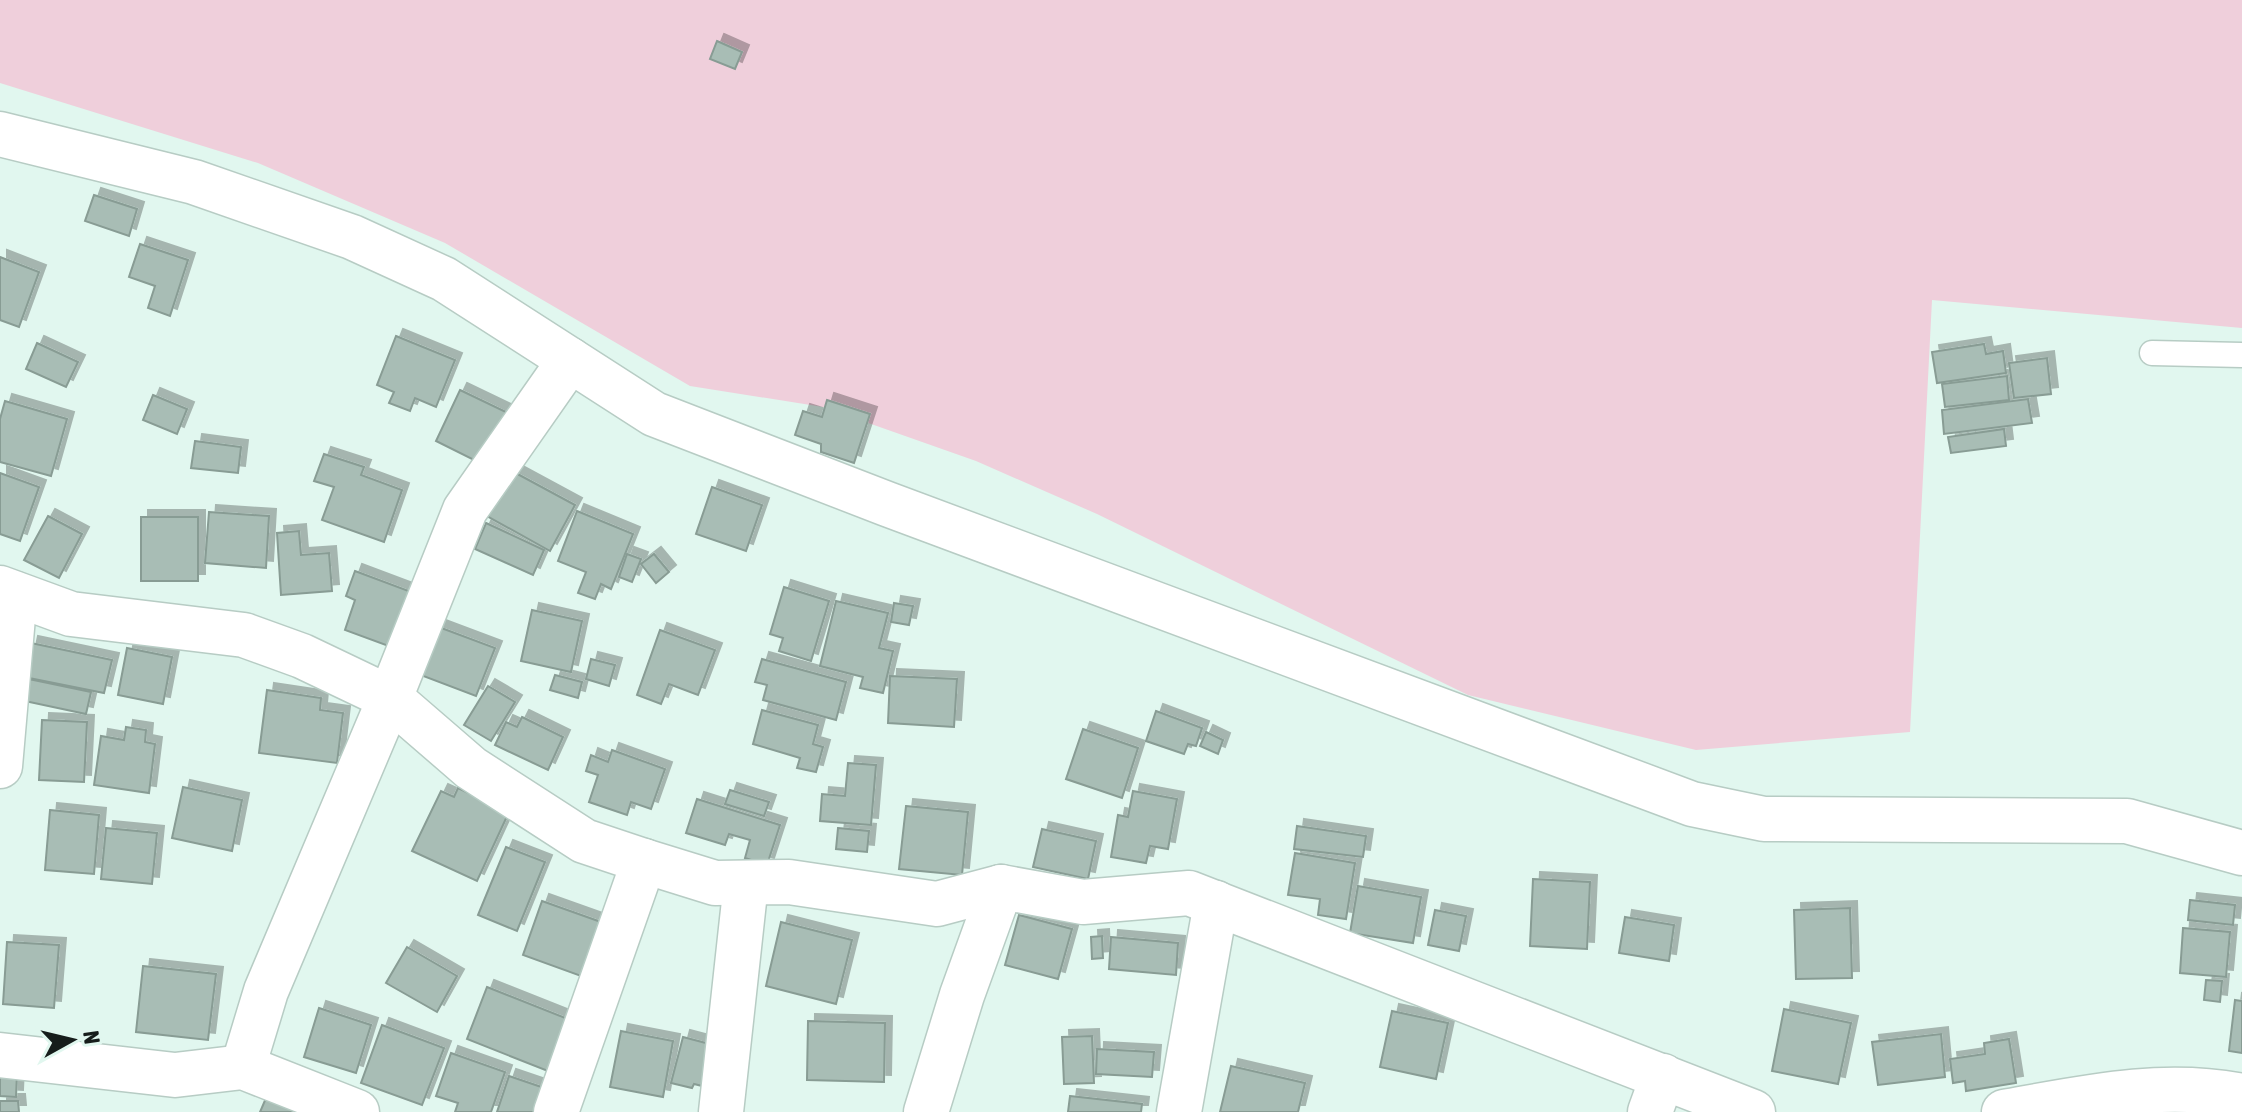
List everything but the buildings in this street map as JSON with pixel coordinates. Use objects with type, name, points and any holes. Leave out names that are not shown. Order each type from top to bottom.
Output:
[{"type":"street","points":[[0,134],[194,182],[352,237],[444,279],[654,414],[902,510],[1692,804],[1764,819],[2127,821],[2242,853]]},
{"type":"street","points":[[243,1067],[266,991],[390,698],[465,510],[570,360]]},
{"type":"street","points":[[0,766],[8,591],[71,614],[244,635],[302,656],[390,698],[471,768],[496,785],[584,841],[644,861],[715,883],[789,882],[937,904],[1001,887],[1083,902],[1189,893],[1656,1094],[1753,1112]]},
{"type":"street","points":[[556,1112],[644,861]]},
{"type":"street","points":[[721,1112],[746,883]]},
{"type":"street","points":[[926,1112],[962,995],[1001,887]]},
{"type":"street","points":[[1179,1112],[1216,903]]},
{"type":"street","points":[[0,1055],[178,1094],[243,1067],[357,1112]]},
{"type":"street","points":[[2004,1112],[2123,1091],[2215,1090],[2242,1096]]},
{"type":"lane","points":[[2152,353],[2242,355]]},
{"type":"shaded area","points":[[0,0],[2242,0],[2242,328],[1932,300],[1910,732],[1696,750],[1468,695],[1097,514],[976,461],[823,407],[690,386],[445,243],[258,163],[0,83]]}]
